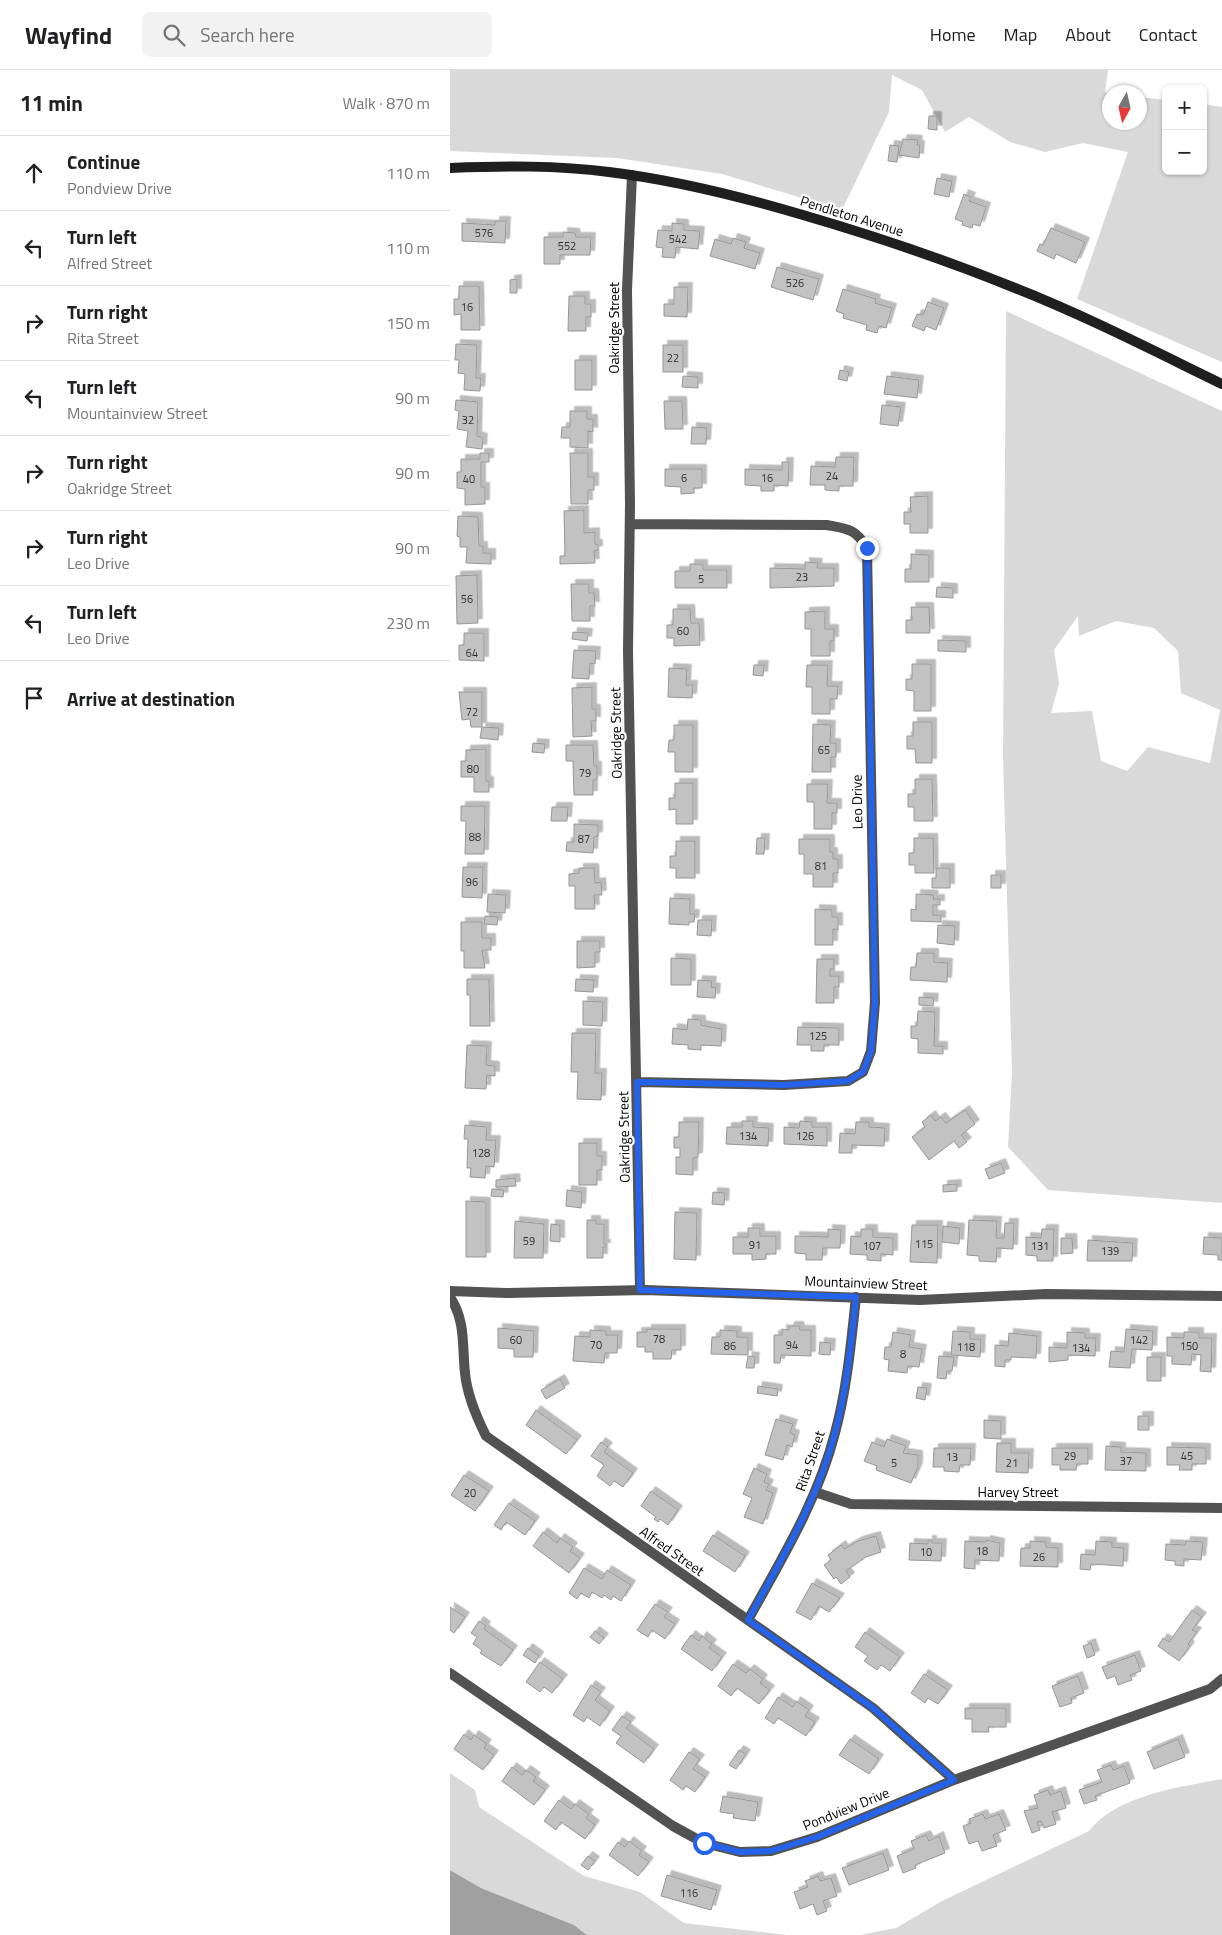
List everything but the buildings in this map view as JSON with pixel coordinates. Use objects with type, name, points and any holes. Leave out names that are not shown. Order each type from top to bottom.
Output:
[{"type":"street","name":"Pendleton Avenue","points":[[450,168],[547,167],[632,175],[682,183],[747,199],[873,236],[942,260],[1063,308],[1222,384]]},
{"type":"street","name":"Oakridge Street","points":[[632,175],[627,290],[630,524],[628,670],[640,1290]]},
{"type":"street","name":"Leo Drive","points":[[630,524],[827,526],[847,529],[859,535],[867,548],[875,992],[871,1051],[863,1072],[848,1081],[784,1085],[637,1082]]},
{"type":"street","name":"Mountainview Street","points":[[450,1291],[506,1293],[640,1290],[920,1300],[1046,1294],[1222,1296]]},
{"type":"street","name":"Alfred Street","points":[[450,1297],[462,1325],[465,1375],[473,1410],[486,1436],[873,1708],[954,1780]]},
{"type":"street","name":"Rita Street","points":[[748,1620],[815,1492],[835,1433],[848,1366],[856,1297]]},
{"type":"street","name":"Harvey Street","points":[[815,1492],[851,1504],[1222,1508]]},
{"type":"street","name":"Pondview Drive","points":[[450,1673],[673,1826],[704,1843],[740,1852],[771,1851],[817,1837],[954,1780],[1210,1690],[1222,1679]]},
{"type":"shaded area","points":[[450,70],[1108,70],[1106,85],[1102,85],[1102,130],[1147,130],[1147,98],[1162,100],[1162,175],[1207,175],[1207,105],[1222,107],[1222,362],[1077,299],[1128,152],[1083,143],[1045,152],[1010,142],[969,117],[945,132],[922,90],[892,75],[889,112],[842,210],[722,174],[617,158],[450,151]]},
{"type":"shaded area","points":[[1006,311],[1222,411],[1222,1203],[1048,1190],[1008,1147],[1012,1073],[1003,757]],"holes":[[[1078,616],[1079,636],[1116,621],[1154,628],[1178,651],[1181,693],[1220,710],[1210,763],[1148,747],[1127,771],[1101,761],[1092,711],[1051,713],[1059,684],[1054,650]]]},
{"type":"shaded area","points":[[450,1773],[475,1790],[479,1807],[584,1876],[640,1892],[684,1923],[787,1935],[587,1935],[574,1925],[481,1888],[450,1870]]},
{"type":"shaded area","points":[[1222,1779],[1222,1935],[860,1935],[896,1928],[942,1901],[1089,1831],[1101,1819],[1132,1801],[1169,1789]]},
{"type":"shaded area","points":[[450,1870],[481,1888],[574,1925],[587,1935],[450,1935]]},
{"type":"route","points":[[704,1843],[740,1852],[771,1851],[817,1837],[954,1780],[873,1708],[748,1620],[815,1492],[835,1433],[848,1366],[856,1297],[640,1290],[637,1082],[784,1085],[848,1081],[863,1072],[871,1051],[875,1002],[867,548]]}]
